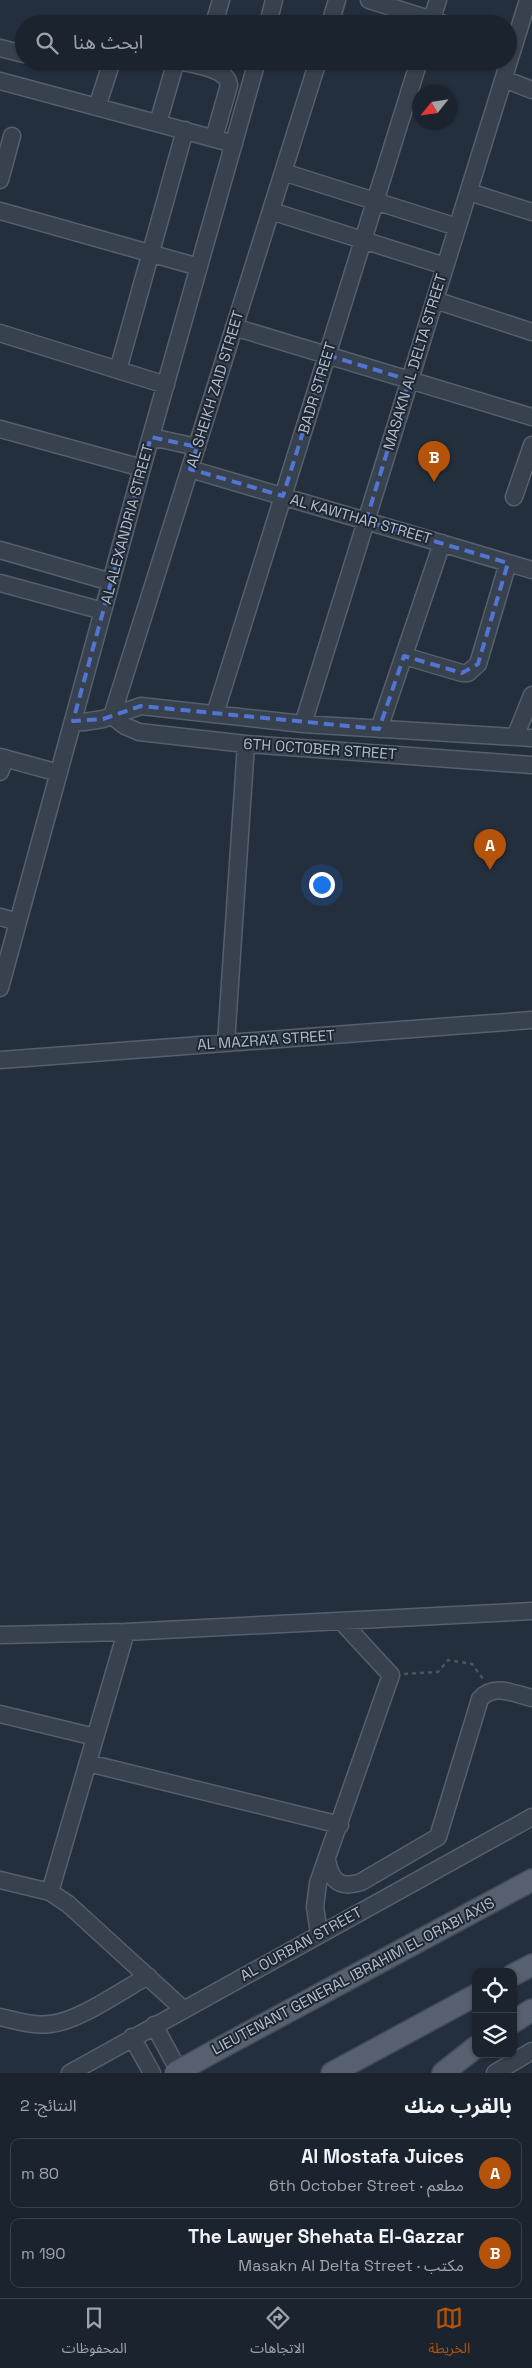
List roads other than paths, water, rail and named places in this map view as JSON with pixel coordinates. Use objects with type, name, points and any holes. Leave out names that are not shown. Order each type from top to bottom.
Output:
[{"type":"main road","name":"LIEUTENANT GENERAL IBRAHIM EL ORABI AXIS","points":[[175,2073],[532,1880]]},
{"type":"main road","points":[[517,1973],[532,1965]]},
{"type":"main road","points":[[332,2073],[472,1997]]},
{"type":"main road","points":[[517,2019],[532,2010]]},
{"type":"main road","points":[[443,2073],[472,2050]]},
{"type":"street","points":[[217,15],[221,0]]},
{"type":"street","points":[[270,15],[274,0]]},
{"type":"street","points":[[333,15],[337,0]]},
{"type":"street","points":[[369,0],[415,15]]},
{"type":"street","points":[[437,15],[438,0]]},
{"type":"street","name":"MASAKN AL DELTA STREET","points":[[517,29],[528,0]]},
{"type":"street","points":[[0,48],[15,52]]},
{"type":"street","points":[[97,107],[109,70]]},
{"type":"street","points":[[158,123],[175,70]]},
{"type":"street","points":[[214,138],[229,85],[229,81],[223,74],[215,70]]},
{"type":"street","name":"AL ALEXANDRIA STREET","points":[[0,988],[142,468],[255,70]]},
{"type":"street","name":"AL SHEIKH ZAID STREET","points":[[112,716],[315,70]]},
{"type":"street","name":"BADR STREET","points":[[215,714],[416,70]]},
{"type":"street","name":"MASAKN AL DELTA STREET","points":[[303,724],[506,70]]},
{"type":"street","points":[[504,79],[532,90]]},
{"type":"street","points":[[0,81],[234,144]]},
{"type":"street","points":[[118,370],[185,130]]},
{"type":"street","points":[[0,180],[12,136]]},
{"type":"street","points":[[283,172],[458,228]]},
{"type":"street","points":[[469,192],[532,212]]},
{"type":"street","points":[[0,210],[199,267]]},
{"type":"street","points":[[271,211],[445,266]]},
{"type":"street","points":[[435,300],[532,332]]},
{"type":"street","points":[[234,327],[532,417]]},
{"type":"street","points":[[0,333],[166,385]]},
{"type":"street","points":[[0,429],[142,468]]},
{"type":"street","points":[[151,437],[197,447]]},
{"type":"street","points":[[514,497],[532,445]]},
{"type":"street","name":"AL KAWTHAR STREET","points":[[190,469],[532,570]]},
{"type":"street","points":[[379,729],[442,543]]},
{"type":"street","points":[[0,550],[111,582]]},
{"type":"street","points":[[404,656],[462,673],[474,670],[478,664],[508,563]]},
{"type":"street","points":[[0,583],[103,611]]},
{"type":"street","points":[[516,737],[532,695]]},
{"type":"street","name":"6TH OCTOBER STREET","points":[[73,721],[94,721],[141,706],[303,724],[532,738]]},
{"type":"street","name":"6TH OCTOBER STREET","points":[[112,716],[125,726],[139,732],[246,744],[532,765]]},
{"type":"street","points":[[226,1043],[246,744]]},
{"type":"street","points":[[2,762],[59,773]]},
{"type":"street","points":[[0,917],[18,922]]},
{"type":"street","name":"AL MAZRA'A STREET","points":[[0,1060],[532,1020]]},
{"type":"street","points":[[0,1635],[126,1632],[532,1611]]},
{"type":"street","points":[[320,1933],[316,1920],[316,1895],[391,1675],[342,1622]]},
{"type":"street","points":[[50,1892],[126,1632]]},
{"type":"street","points":[[327,1860],[330,1873],[338,1882],[350,1886],[362,1882],[438,1837],[480,1699],[488,1692],[499,1690],[532,1698]]},
{"type":"street","points":[[0,1714],[95,1737]]},
{"type":"street","points":[[88,1763],[340,1825]]},
{"type":"street","name":"AL OURBAN STREET","points":[[70,2073],[183,2008],[532,1817]]},
{"type":"street","points":[[0,1880],[50,1892],[84,1917],[183,2008]]},
{"type":"street","points":[[0,2017],[34,2025],[70,2020],[148,1976]]},
{"type":"street","points":[[154,2025],[180,2073]]},
{"type":"street","points":[[132,2037],[152,2073]]},
{"type":"street","points":[[495,2073],[532,2051]]},
{"type":"place","name":"The Lawyer Shehata El-Gazzar","points":[[434,482]]},
{"type":"place","name":"Al Mostafa Juices","points":[[490,870]]}]
